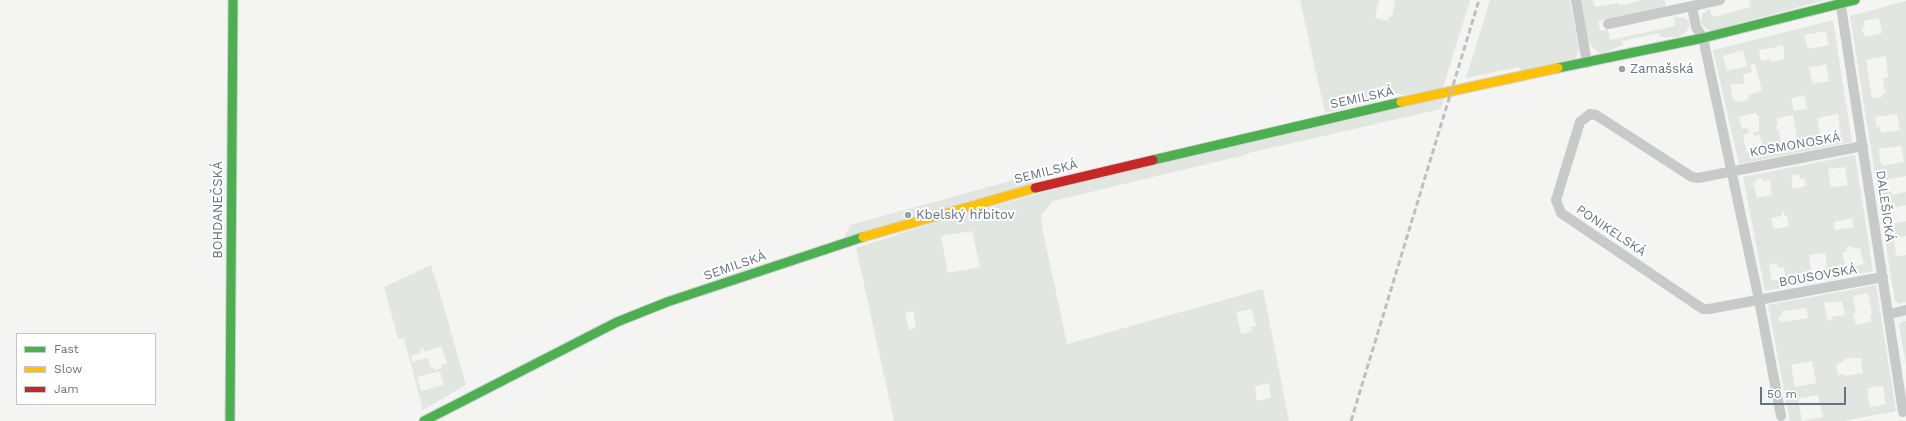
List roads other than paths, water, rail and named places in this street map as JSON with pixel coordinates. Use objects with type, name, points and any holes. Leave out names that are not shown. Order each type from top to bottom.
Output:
[{"type":"street","name":"BOHDANEČSKÁ","points":[[230,421],[233,0]]},
{"type":"street","points":[[1576,0],[1587,63]]},
{"type":"street","points":[[1608,24],[1720,0]]},
{"type":"street","name":"SEMILSKÁ","points":[[424,421],[617,322],[667,302],[841,244],[1034,188],[1122,166],[1451,90],[1703,38],[1840,2],[1855,0]]},
{"type":"street","name":"DALEŠICKÁ","points":[[1840,2],[1903,412]]},
{"type":"street","points":[[1692,7],[1696,27],[1703,38],[1732,170],[1781,416]]},
{"type":"street","name":"PONIKELSKÁ","points":[[1732,170],[1698,178],[1692,177],[1596,115],[1590,114],[1580,122],[1556,200],[1561,213],[1703,309],[1759,300]]},
{"type":"street","name":"KOSMONOSKÁ","points":[[1732,170],[1863,146]]},
{"type":"street","name":"BOUSOVSKÁ","points":[[1759,300],[1883,277]]},
{"type":"street","points":[[1889,314],[1906,310]]},
{"type":"railway","points":[[1351,421],[1479,0]]},
{"type":"place","name":"Zamašská","points":[[1622,69]]},
{"type":"place","name":"Kbelský hřbitov","points":[[908,215]]}]
